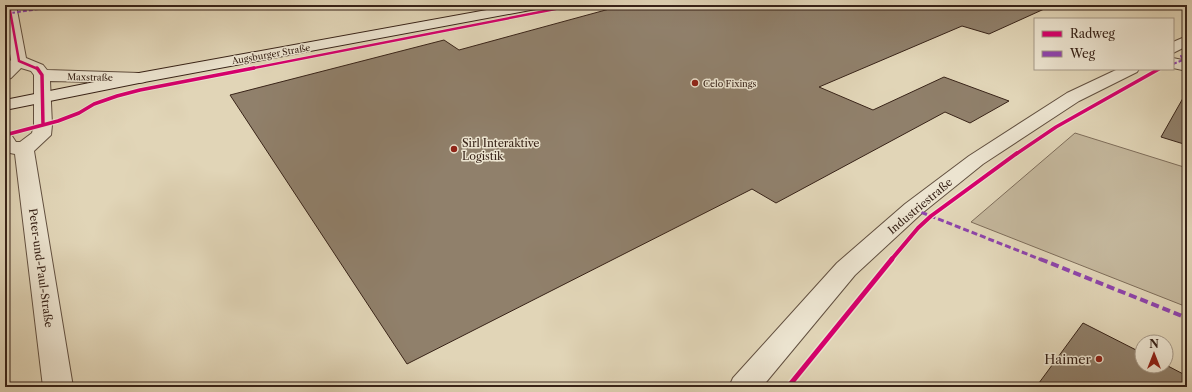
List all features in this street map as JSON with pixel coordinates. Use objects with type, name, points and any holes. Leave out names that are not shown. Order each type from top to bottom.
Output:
[{"type":"street","points":[[9,5],[18,61]]},
{"type":"street","name":"Augsburger Straße","points":[[5,105],[139,78],[536,5]]},
{"type":"street","points":[[1174,47],[1187,40]]},
{"type":"street","points":[[18,61],[37,68],[42,75],[42,98]]},
{"type":"street","points":[[5,75],[18,61]]},
{"type":"street","points":[[1174,63],[1187,66]]},
{"type":"street","name":"Industriestraße","points":[[744,387],[846,269],[913,209],[976,160],[1073,97],[1129,70]]},
{"type":"street","name":"Maxstraße","points":[[42,75],[139,78]]},
{"type":"street","name":"Peter-und-Paul-Straße","points":[[42,98],[42,135],[15,144],[58,387]]},
{"type":"shaded area","points":[[1075,133],[1187,168],[1187,307],[971,222]]},
{"type":"building","points":[[624,5],[1053,5],[989,34],[962,26],[819,87],[873,110],[944,77],[1009,101],[970,123],[945,112],[776,203],[752,189],[407,364],[230,95],[444,40],[459,50]]},
{"type":"building","points":[[1187,91],[1187,145],[1161,137]]},
{"type":"building","name":"Haimer","points":[[1083,323],[1134,349],[1134,374],[1174,374],[1174,369],[1187,376],[1187,387],[1036,387]]},
{"type":"marked path","points":[[11,13],[67,5]]},
{"type":"marked path","points":[[1174,64],[1183,60],[1181,56],[1187,53]]},
{"type":"marked path","points":[[913,209],[1187,318]]},
{"type":"cycle path","points":[[9,5],[19,61]]},
{"type":"cycle path","points":[[5,135],[58,121],[79,113],[94,104],[140,90],[576,5]]},
{"type":"cycle path","points":[[19,61],[37,68],[42,75],[43,125]]},
{"type":"cycle path","points":[[788,387],[918,228],[931,216],[987,174],[1056,127],[1157,70]]},
{"type":"place","name":"Celo Fixings","points":[[695,83]]},
{"type":"place","name":"Sirl Interaktive Logistik","points":[[454,149]]},
{"type":"place","name":"Haimer","points":[[1099,359]]}]
